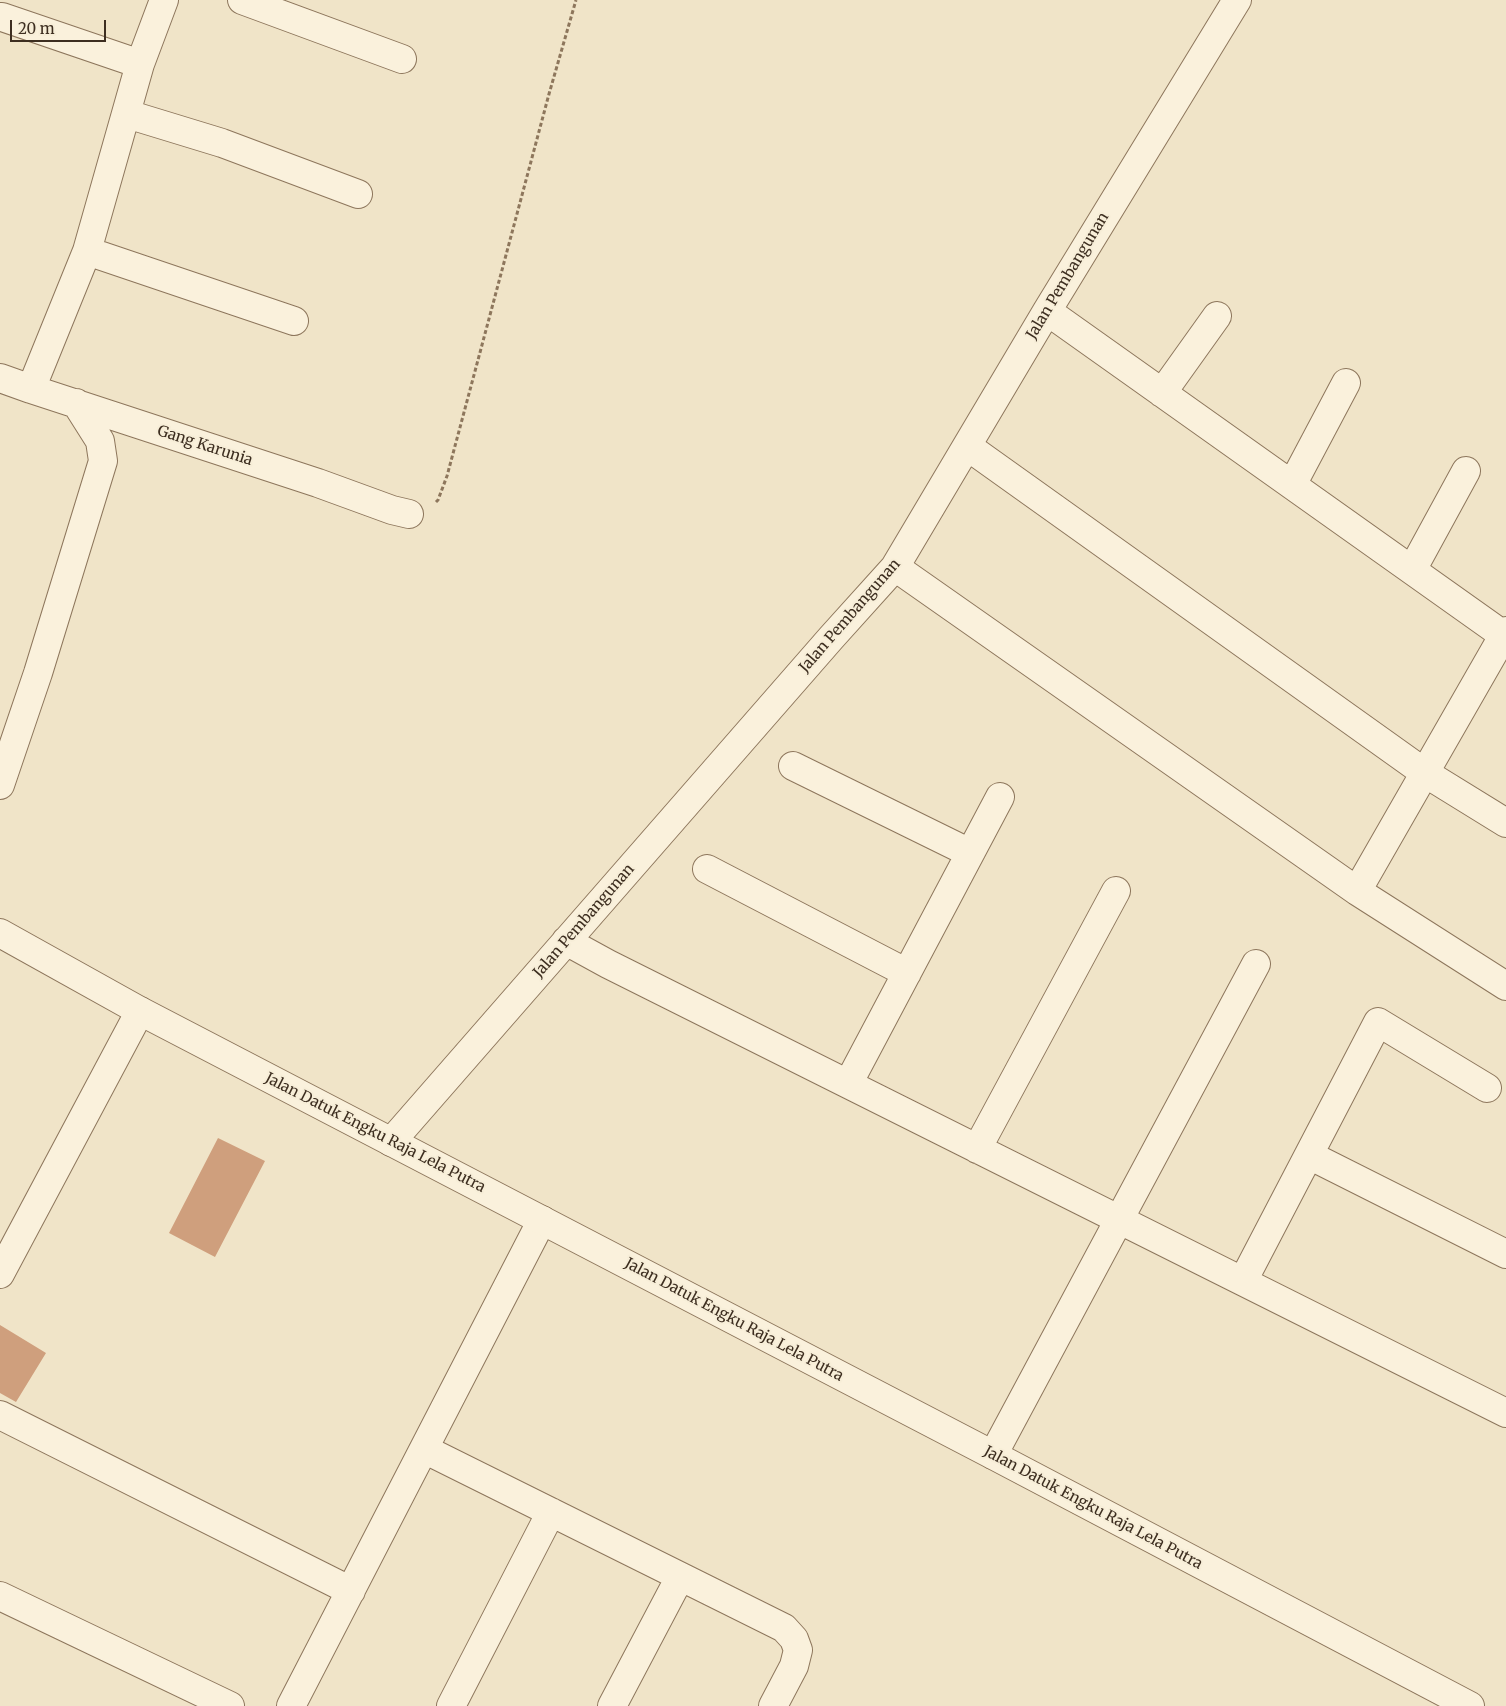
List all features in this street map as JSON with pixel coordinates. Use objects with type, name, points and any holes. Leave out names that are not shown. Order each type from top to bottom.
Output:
[{"type":"street","points":[[31,389],[87,251],[140,64],[164,0]]},
{"type":"street","points":[[242,0],[402,59]]},
{"type":"street","name":"Jalan Pembangunan","points":[[391,1142],[824,645],[895,567],[1047,311],[1237,0]]},
{"type":"street","points":[[3,14],[140,64]]},
{"type":"street","points":[[127,114],[222,143],[358,194]]},
{"type":"street","points":[[87,251],[294,321]]},
{"type":"street","points":[[1047,311],[1505,634],[1357,891]]},
{"type":"street","points":[[1162,393],[1217,316]]},
{"type":"street","name":"Gang Karunia","points":[[0,378],[318,483],[392,510],[409,514]]},
{"type":"street","points":[[1292,485],[1346,383]]},
{"type":"street","points":[[0,785],[38,673],[102,461],[100,441],[76,403]]},
{"type":"street","points":[[967,446],[1425,773],[1506,823]]},
{"type":"street","points":[[1412,570],[1466,471]]},
{"type":"street","points":[[895,567],[1357,891],[1506,986]]},
{"type":"street","points":[[793,766],[970,853]]},
{"type":"street","points":[[848,1084],[1000,797]]},
{"type":"street","points":[[707,869],[907,972]]},
{"type":"street","points":[[977,1149],[1116,891]]},
{"type":"street","name":"Jalan Datuk Engku Raja Lela Putra","points":[[0,933],[140,1011],[993,1455],[1470,1706]]},
{"type":"street","points":[[566,941],[1506,1413]]},
{"type":"street","points":[[993,1455],[1256,964]]},
{"type":"street","points":[[0,1274],[140,1011]]},
{"type":"street","points":[[1243,1281],[1378,1022],[1487,1088]]},
{"type":"street","points":[[1309,1155],[1506,1254]]},
{"type":"street","points":[[291,1706],[542,1220]]},
{"type":"street","points":[[0,1415],[351,1591]]},
{"type":"street","points":[[424,1449],[784,1628],[794,1639],[798,1650],[794,1666],[773,1706]]},
{"type":"street","points":[[451,1706],[551,1512]]},
{"type":"street","points":[[612,1706],[680,1577]]},
{"type":"street","points":[[0,1596],[230,1706]]},
{"type":"path","points":[[409,514],[420,513],[438,500],[447,476],[576,0]]},
{"type":"building","points":[[218,1138],[265,1161],[215,1257],[169,1233]]},
{"type":"building","points":[[0,1325],[46,1353],[16,1402],[0,1393]]}]
